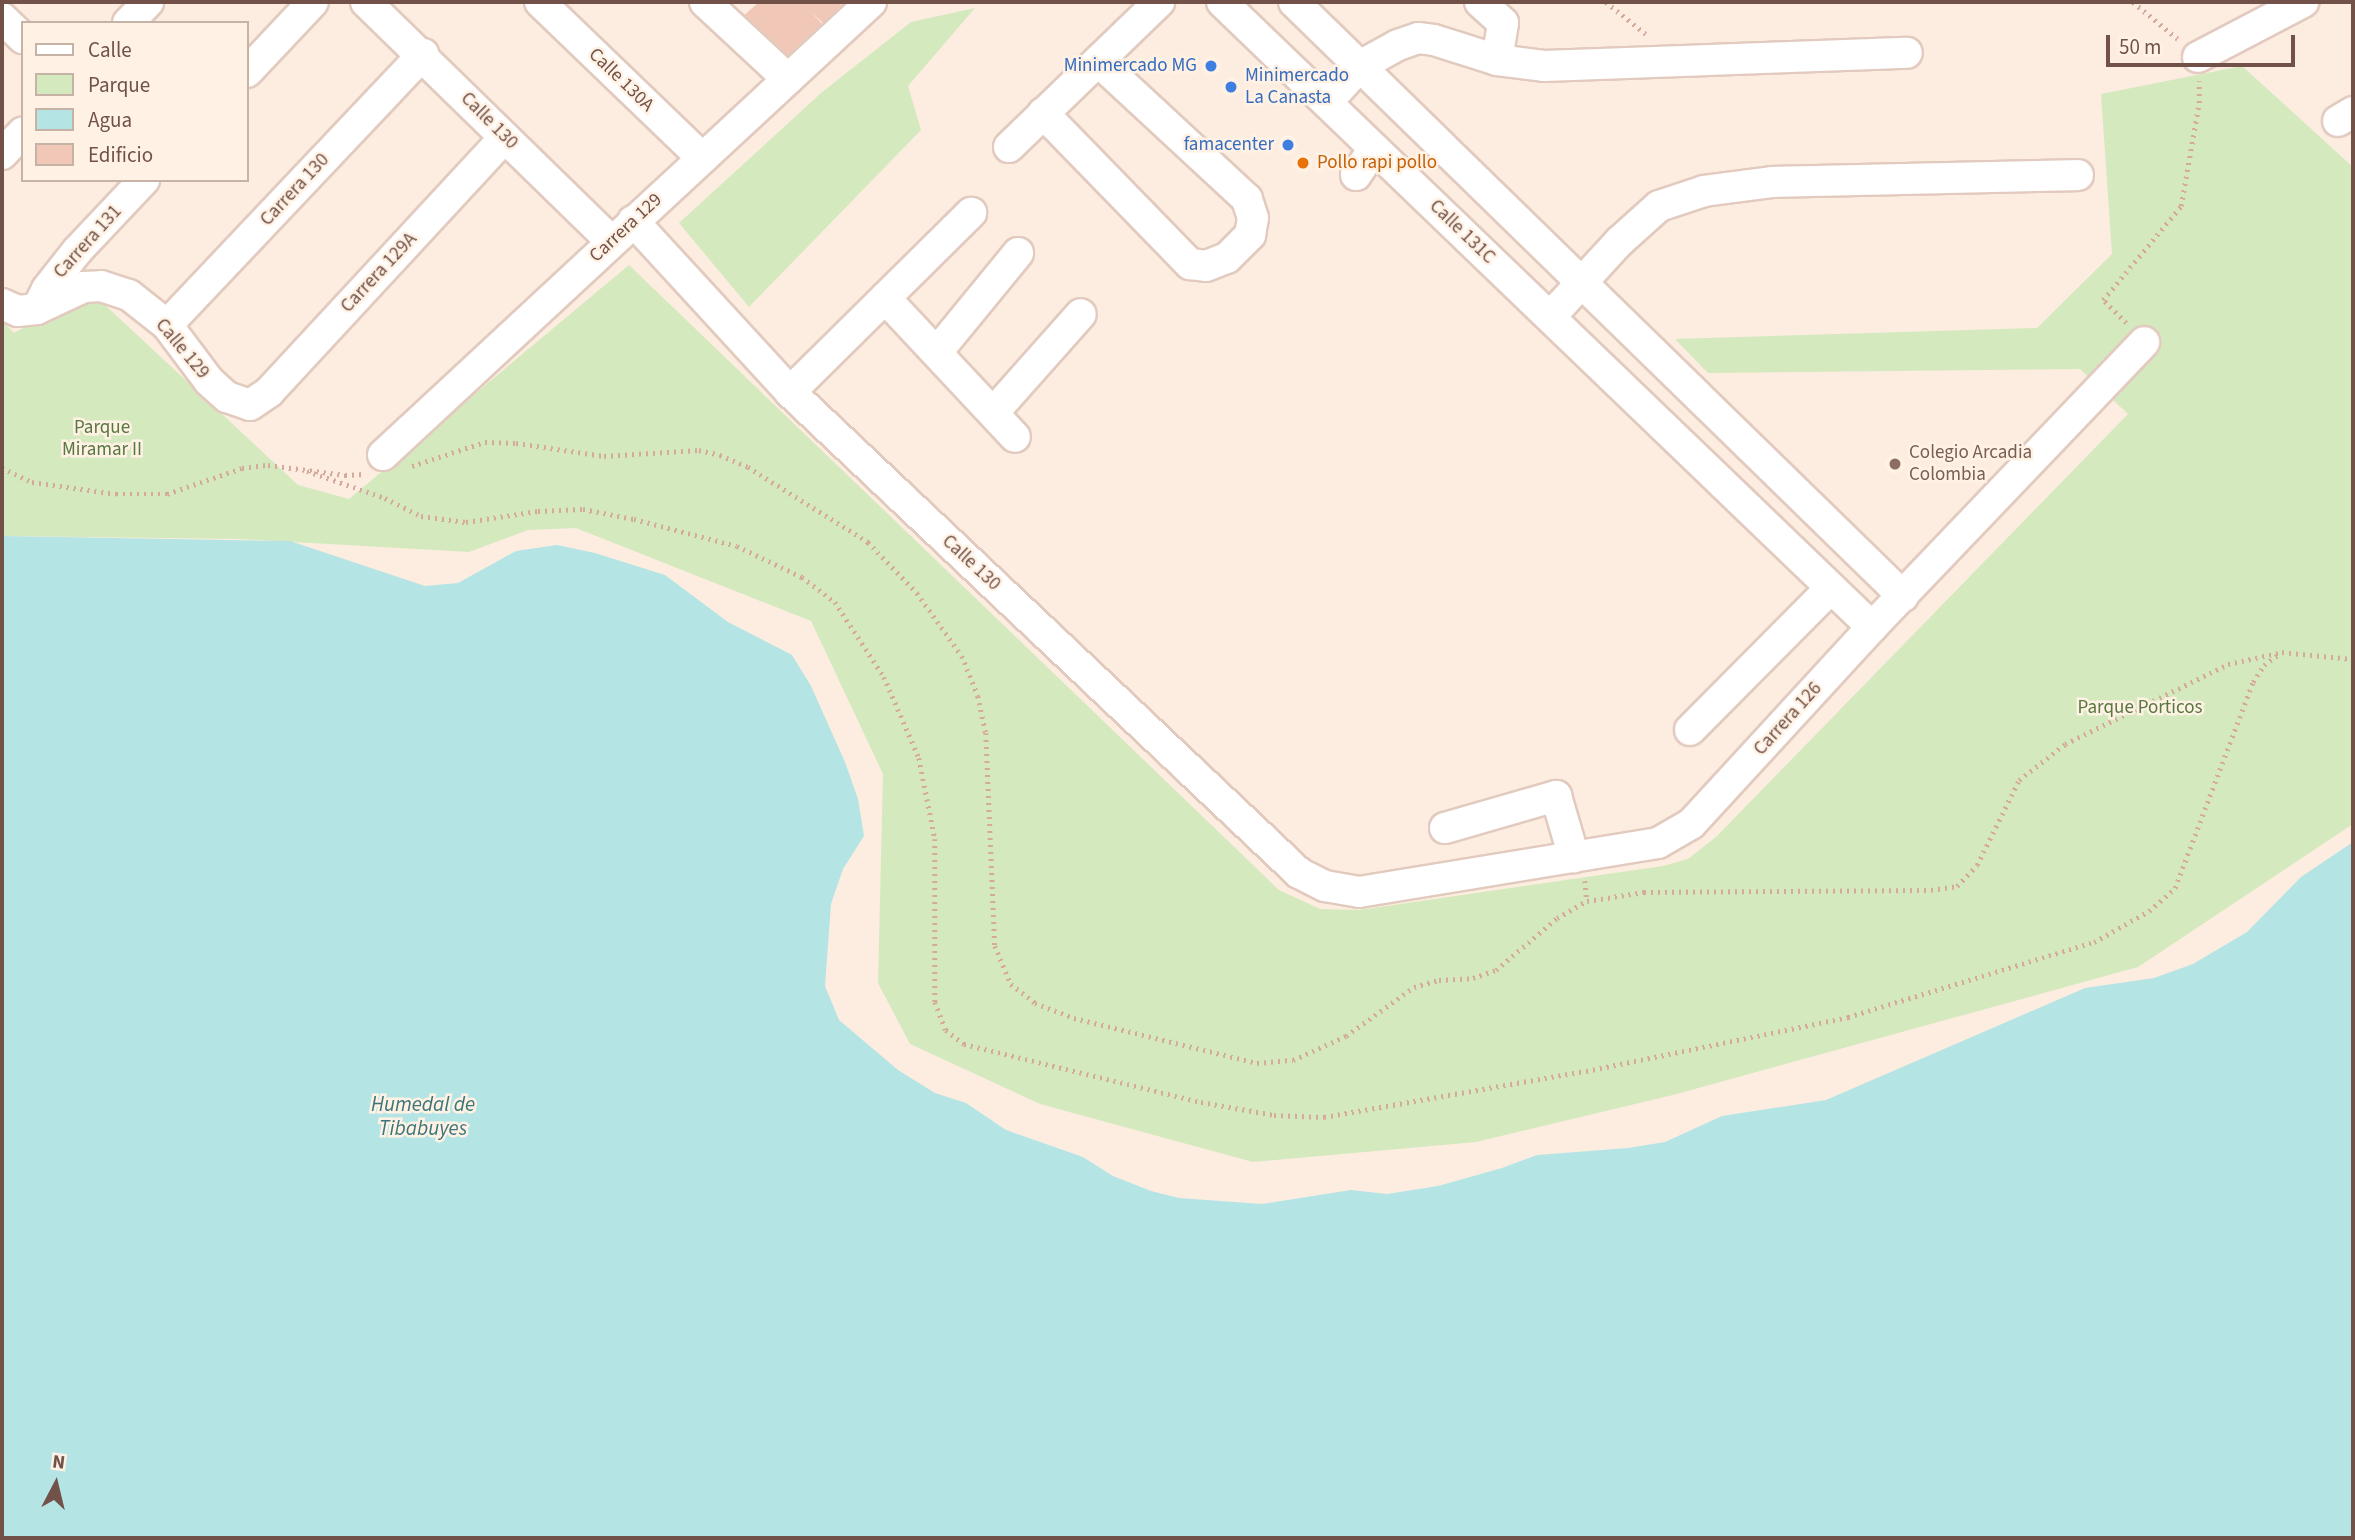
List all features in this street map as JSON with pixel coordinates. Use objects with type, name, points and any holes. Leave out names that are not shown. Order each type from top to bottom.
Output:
[{"type":"street","points":[[130,21],[148,2]]},
{"type":"street","points":[[248,71],[313,2]]},
{"type":"street","name":"Calle 130","points":[[366,2],[423,54],[611,241]]},
{"type":"street","name":"Calle 130A","points":[[540,2],[702,158]]},
{"type":"street","points":[[705,2],[788,79]]},
{"type":"street","name":"Carrera 129","points":[[383,455],[871,2]]},
{"type":"street","points":[[1009,147],[1159,2]]},
{"type":"street","name":"Calle 131C","points":[[1222,2],[1872,627]]},
{"type":"street","points":[[1294,2],[1903,596]]},
{"type":"street","points":[[1480,2],[1503,23],[1497,60]]},
{"type":"street","points":[[2198,57],[2303,2]]},
{"type":"street","points":[[2,18],[21,36]]},
{"type":"street","points":[[1327,102],[1360,66],[1398,45],[1418,38],[1434,40],[1497,60],[1544,66],[1907,53]]},
{"type":"street","name":"Carrera 130","points":[[167,326],[423,54]]},
{"type":"street","points":[[1043,113],[1190,264],[1206,266],[1227,258],[1250,235],[1254,218],[1247,199],[1098,61]]},
{"type":"street","points":[[2,154],[21,134]]},
{"type":"street","name":"Carrera 129A","points":[[250,405],[269,392],[505,137]]},
{"type":"street","points":[[1356,175],[1374,148]]},
{"type":"street","points":[[1550,317],[1620,241],[1659,206],[1704,191],[1773,182],[2078,175]]},
{"type":"street","name":"Carrera 131","points":[[37,309],[47,289],[77,251],[142,182]]},
{"type":"street","points":[[790,392],[971,213]]},
{"type":"street","name":"Calle 130","points":[[633,221],[790,392],[1299,873],[1325,886]]},
{"type":"street","points":[[937,352],[1018,253]]},
{"type":"street","name":"Calle 129","points":[[37,309],[84,287],[102,286],[129,295],[167,326],[209,381],[227,397],[250,405]]},
{"type":"street","points":[[885,298],[1016,437]]},
{"type":"street","points":[[2,304],[18,311],[37,309]]},
{"type":"street","points":[[993,413],[1081,314]]},
{"type":"street","name":"Carrera 126","points":[[1325,886],[1359,892],[1658,844],[1691,824],[1872,627],[2144,342]]},
{"type":"street","points":[[1690,730],[1831,588]]},
{"type":"street","points":[[1445,828],[1556,796],[1574,857]]},
{"type":"path","points":[[1606,2],[1679,61]]},
{"type":"path","points":[[2133,2],[2198,57],[2199,103],[2181,206],[2103,300],[2144,342]]},
{"type":"path","points":[[2282,652],[2353,659]]},
{"type":"green space","points":[[975,8],[908,86],[921,130],[749,307],[679,223],[821,93],[911,22]]},
{"type":"green space","name":"Parque Porticos","points":[[2242,66],[2353,167],[2353,824],[2138,967],[1673,1095],[1476,1142],[1253,1162],[1040,1104],[910,1044],[878,983],[883,774],[811,621],[576,528],[528,530],[469,552],[240,539],[2,536],[2,321],[14,333],[89,290],[298,485],[349,499],[629,265],[1279,890],[1320,909],[1359,910],[1663,866],[1688,859],[1717,836],[2128,414],[2080,369],[1708,373],[1675,339],[2037,328],[2112,254],[2101,94]]},
{"type":"water","name":"Humedal de Tibabuyes","points":[[2,536],[290,541],[425,586],[458,583],[516,551],[557,545],[595,553],[665,575],[728,622],[792,655],[811,686],[845,762],[858,799],[864,836],[843,869],[831,904],[825,986],[839,1020],[898,1070],[935,1093],[966,1103],[1006,1130],[1083,1157],[1113,1176],[1151,1191],[1179,1198],[1262,1204],[1351,1190],[1387,1194],[1438,1186],[1537,1155],[1628,1148],[1665,1142],[1722,1116],[1826,1100],[2085,988],[2154,978],[2193,964],[2247,932],[2301,877],[2353,842],[2353,1538],[2,1538]]},
{"type":"building","points":[[759,2],[844,2],[824,24],[811,12],[823,25],[783,63],[740,19]]},
{"type":"place","name":"Minimercado MG","points":[[1211,66]]},
{"type":"place","name":"Minimercado La Canasta","points":[[1231,87]]},
{"type":"place","name":"famacenter","points":[[1288,145]]},
{"type":"place","name":"Pollo rapi pollo","points":[[1303,163]]},
{"type":"place","name":"Colegio Arcadia Colombia","points":[[1895,464]]},
{"type":"park label","name":"Parque Miramar II","points":[[102,439]]}]
